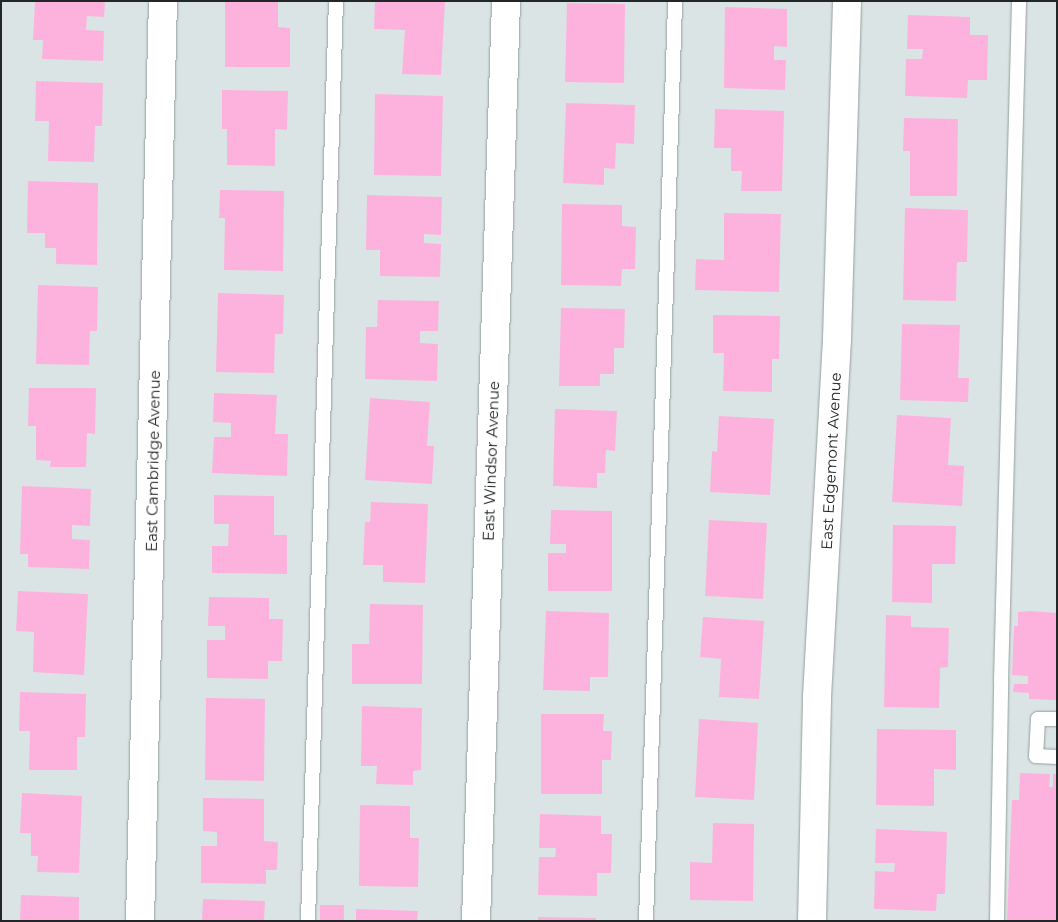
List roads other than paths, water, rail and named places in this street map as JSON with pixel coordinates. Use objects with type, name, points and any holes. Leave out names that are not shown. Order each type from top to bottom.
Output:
[{"type":"street","name":"East Cambridge Avenue","points":[[140,921],[163,1]]},
{"type":"street","name":"East Windsor Avenue","points":[[476,921],[506,1]]},
{"type":"street","name":"East Edgemont Avenue","points":[[812,921],[817,697],[837,339],[847,1]]},
{"type":"lane","points":[[308,921],[336,1]]},
{"type":"lane","points":[[646,921],[675,1]]},
{"type":"lane","points":[[998,921],[1001,681],[1019,1]]},
{"type":"lane","points":[[1057,719],[1038,718],[1036,756],[1057,757]]}]
